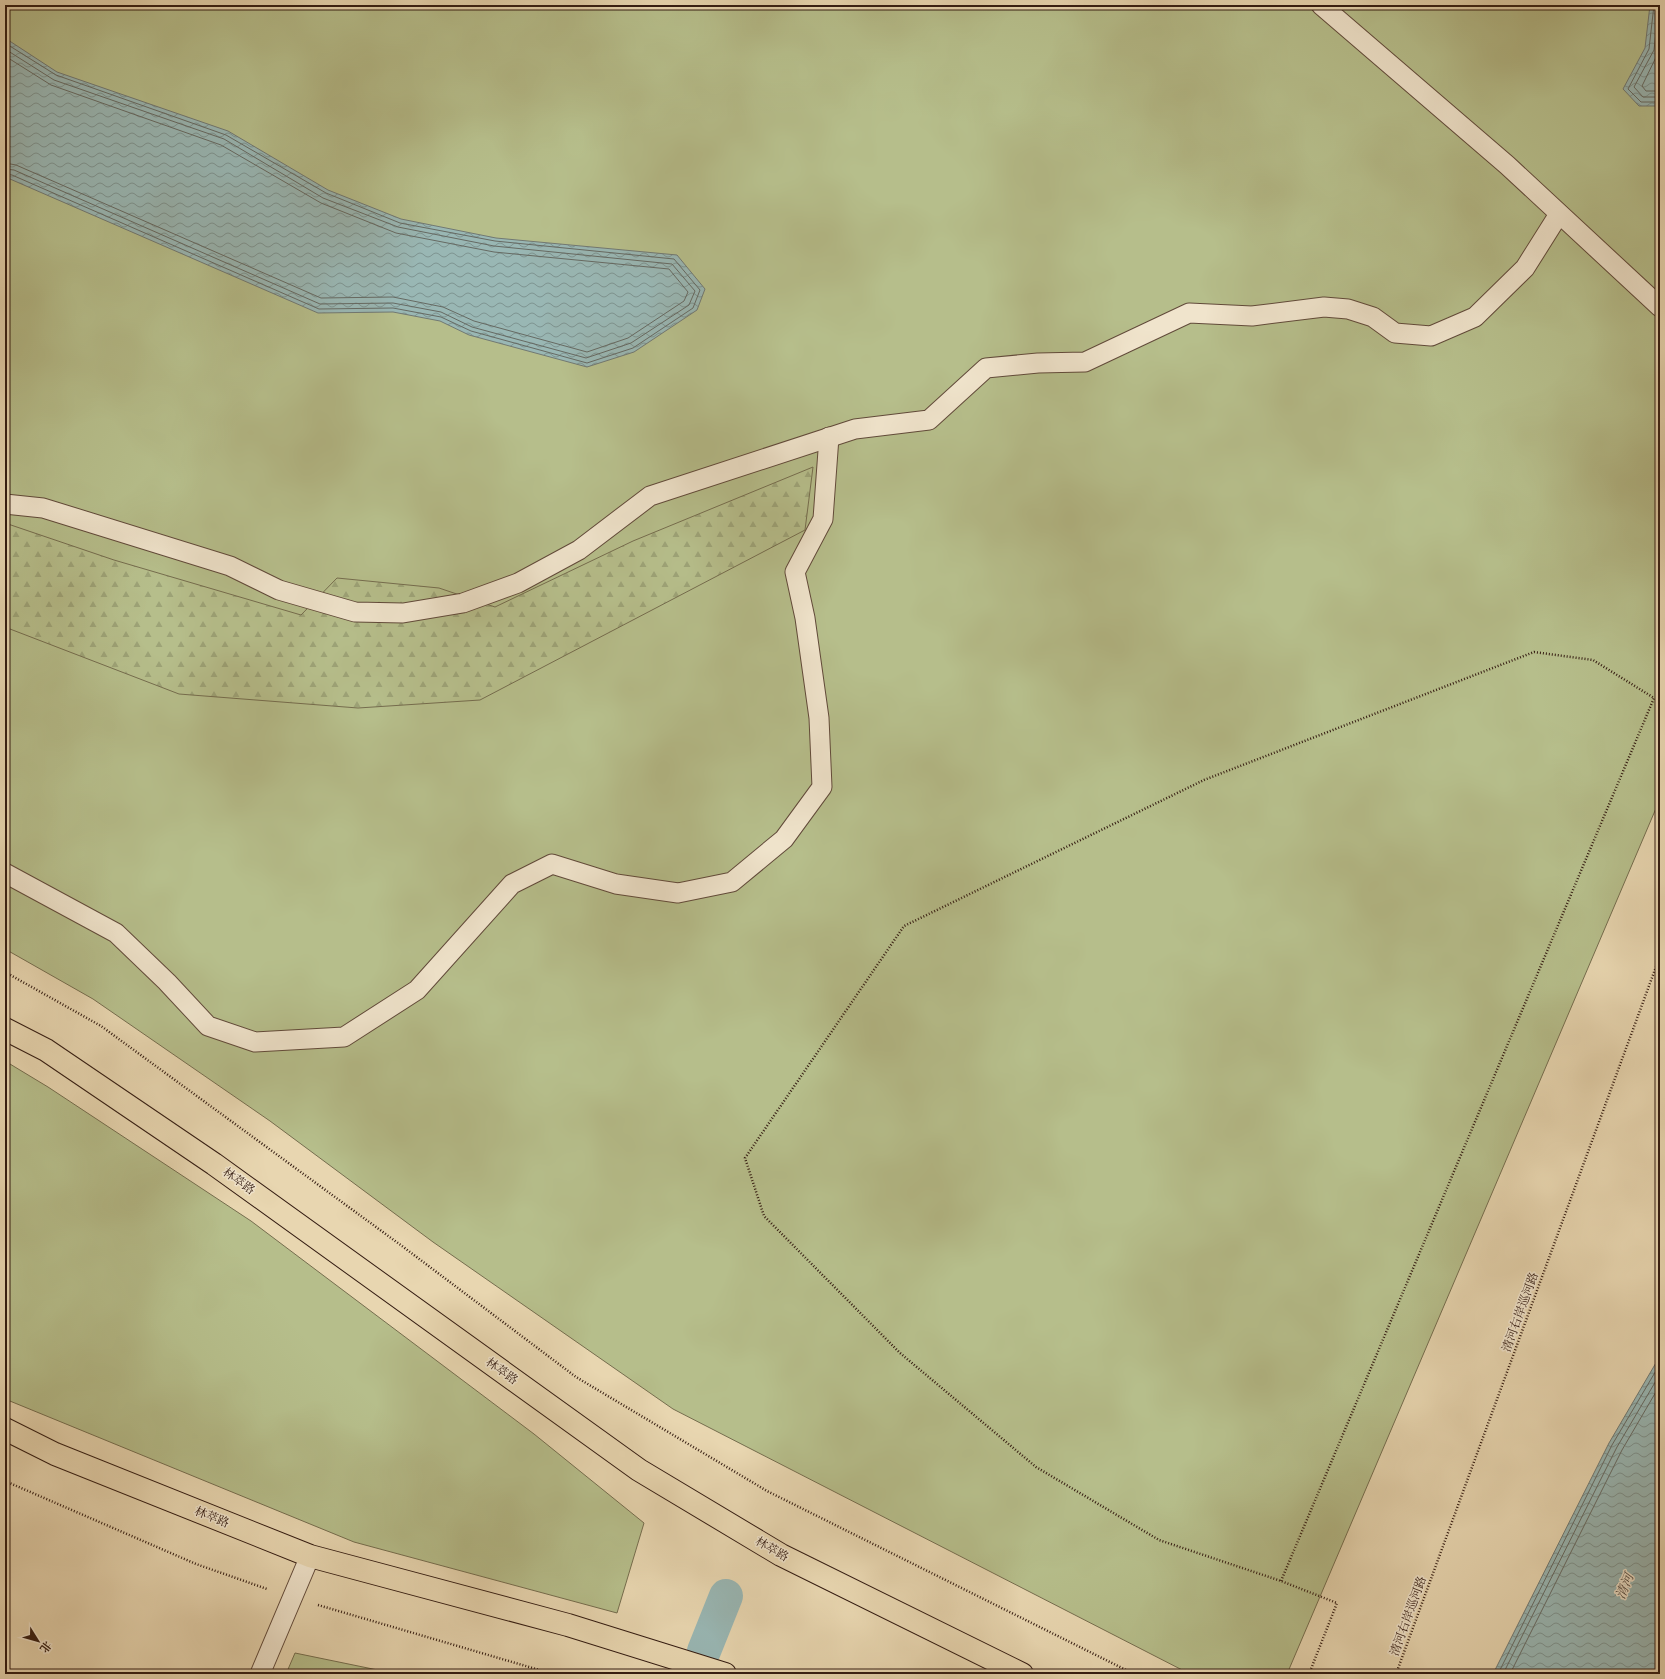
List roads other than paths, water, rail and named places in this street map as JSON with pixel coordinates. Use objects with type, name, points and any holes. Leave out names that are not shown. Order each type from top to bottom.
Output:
[{"type":"main road","name":"林萃路","points":[[5,1029],[46,1050],[214,1164],[639,1470],[781,1556],[1022,1674]]},
{"type":"main road","name":"林萃路","points":[[5,1429],[55,1454],[310,1556],[568,1625],[725,1674]]},
{"type":"lane","points":[[1321,5],[1507,165],[1660,307]]},
{"type":"lane","points":[[5,504],[51,511],[230,566],[279,590],[355,612],[404,613],[463,603],[518,583],[578,550],[650,496],[855,429],[929,420],[986,368],[1038,363],[1085,362],[1189,313],[1252,316],[1324,307],[1348,309],[1373,317],[1394,333],[1430,336],[1475,317],[1525,268],[1559,214]]},
{"type":"lane","points":[[5,873],[116,933],[208,1026],[255,1042],[344,1036],[417,990],[512,884],[552,864],[616,884],[678,893],[732,882],[784,839],[822,787],[819,718],[804,618],[795,572],[823,520],[829,437]]},
{"type":"lane","points":[[260,1674],[310,1556]]},
{"type":"water","points":[[1650,5],[1660,5],[1660,106],[1639,106],[1623,89],[1645,48]]},
{"type":"water","points":[[5,38],[57,72],[228,131],[328,190],[401,219],[496,238],[677,255],[705,289],[697,310],[634,352],[587,367],[469,335],[440,321],[393,312],[318,313],[5,178]]},
{"type":"water","name":"清河","points":[[1660,1356],[1660,1674],[1493,1674],[1609,1443]]},
{"type":"waterway","points":[[704,1651],[726,1596]]}]
